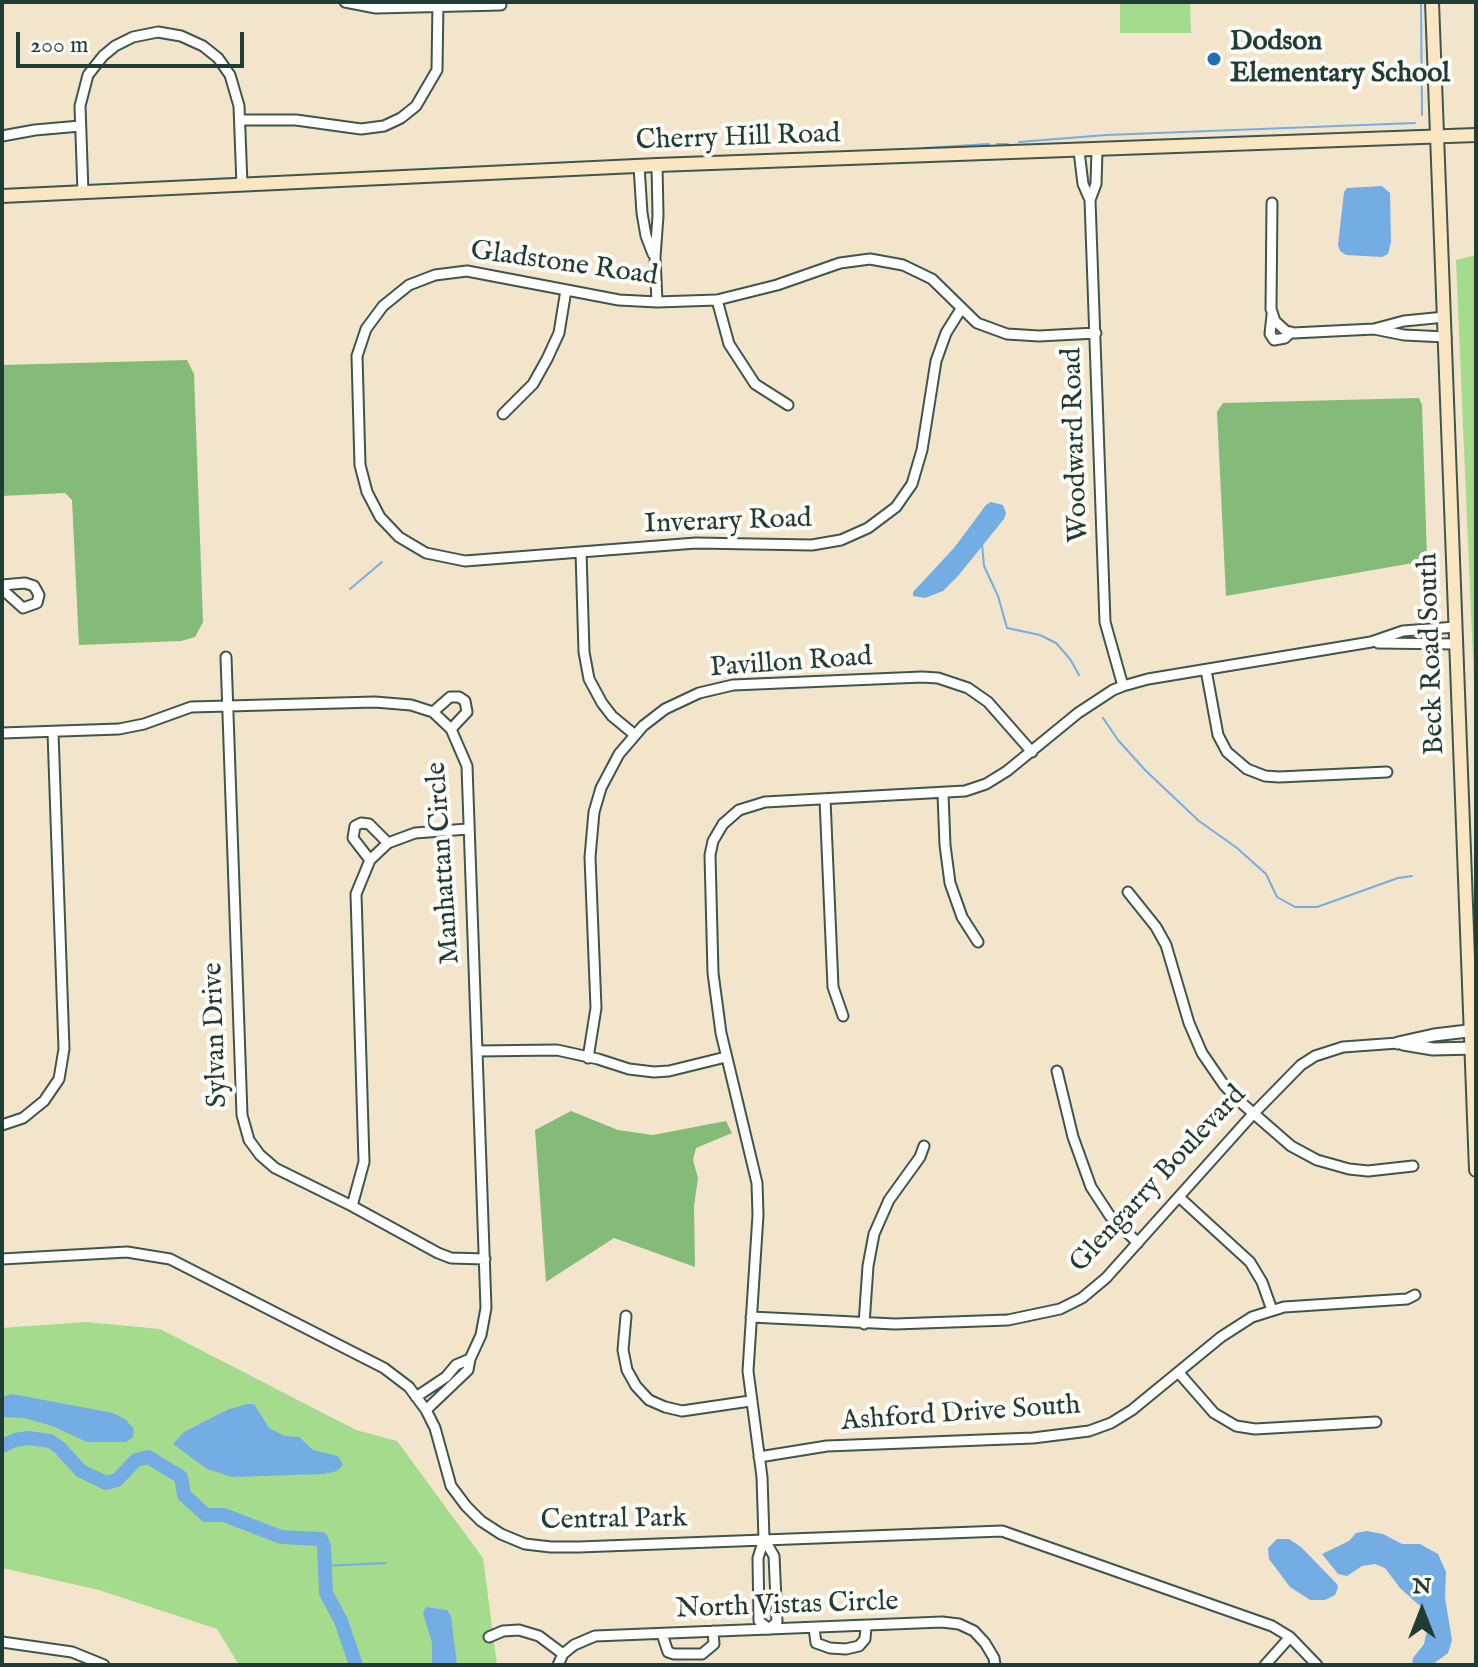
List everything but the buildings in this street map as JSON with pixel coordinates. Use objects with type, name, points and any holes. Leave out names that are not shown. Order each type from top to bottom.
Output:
[{"type":"main road","name":"Beck Road South","points":[[1432,2],[1474,1031],[1476,1170]]},
{"type":"main road","name":"Cherry Hill Road","points":[[2,196],[657,165],[1476,135]]},
{"type":"street","points":[[345,2],[376,8],[438,4],[501,5]]},
{"type":"street","points":[[240,120],[282,119],[361,129],[384,126],[401,118],[416,106],[437,70],[438,4]]},
{"type":"street","points":[[83,192],[80,126],[82,92],[88,75],[103,56],[133,37],[158,32],[190,39],[218,58],[232,80],[240,120],[242,185]]},
{"type":"street","points":[[2,136],[80,126]]},
{"type":"street","name":"Woodward Road","points":[[1090,200],[1096,184],[1097,150]]},
{"type":"street","name":"Woodward Road","points":[[1079,151],[1083,184],[1090,200],[1105,622],[1123,686]]},
{"type":"street","points":[[657,165],[657,302]]},
{"type":"street","points":[[639,166],[646,236],[655,257]]},
{"type":"street","points":[[1272,203],[1272,315],[1281,327],[1296,333],[1374,329],[1404,321],[1445,317]]},
{"type":"street","name":"Gladstone Road","points":[[426,553],[399,537],[380,517],[367,492],[360,465],[357,356],[366,329],[383,306],[409,285],[435,275],[467,271],[619,300],[717,300],[777,285],[840,263],[870,259],[903,265],[932,279],[977,323],[1007,334],[1096,333]]},
{"type":"street","points":[[503,414],[533,384],[547,359],[559,333],[566,290]]},
{"type":"street","points":[[717,300],[729,344],[755,384],[788,405]]},
{"type":"street","name":"Inverary Road","points":[[426,553],[465,561],[696,543],[812,545],[841,540],[868,528],[896,507],[912,484],[922,450],[936,361],[946,333],[961,309]]},
{"type":"street","points":[[1374,329],[1404,335],[1446,337]]},
{"type":"street","points":[[581,552],[584,652],[589,679],[612,716],[635,735]]},
{"type":"street","points":[[764,1539],[774,1556],[777,1622],[769,1629],[759,1622],[758,1558],[764,1539],[759,1457],[748,1371],[758,1215],[757,1183],[726,1057],[714,984],[709,870],[713,841],[729,818],[758,803],[965,791],[986,784],[1007,771],[1094,701],[1123,686],[1371,642],[1403,631],[1456,627]]},
{"type":"street","points":[[1371,642],[1457,644]]},
{"type":"street","name":"Sylvan Drive","points":[[226,657],[244,1126],[253,1146],[275,1168],[451,1258],[485,1259]]},
{"type":"street","points":[[1206,670],[1218,735],[1227,752],[1247,769],[1265,776],[1279,777],[1387,772]]},
{"type":"street","name":"Pavillon Road","points":[[588,1058],[596,1008],[590,857],[597,799],[607,774],[635,735],[675,703],[722,686],[922,677],[953,682],[981,696],[997,710],[1032,752]]},
{"type":"street","points":[[2,733],[119,729],[144,724],[191,707],[375,702],[411,705],[433,712],[450,697],[459,697],[465,701],[467,712],[451,729]]},
{"type":"street","name":"Manhattan Circle","points":[[426,1410],[468,1370],[481,1335],[486,1308],[467,766],[451,729],[433,712]]},
{"type":"street","points":[[2,1125],[23,1118],[44,1101],[59,1079],[64,1049],[53,732]]},
{"type":"street","points":[[943,794],[950,883],[962,917],[978,942]]},
{"type":"street","points":[[825,799],[833,987],[843,1016]]},
{"type":"street","points":[[370,860],[353,838],[355,826],[369,824],[388,843]]},
{"type":"street","points":[[352,1206],[364,1162],[356,894],[370,860],[388,843],[415,833],[468,829]]},
{"type":"street","points":[[1128,892],[1166,945],[1189,1023],[1202,1053],[1224,1085],[1253,1114],[1301,1153],[1325,1163],[1368,1171],[1413,1166]]},
{"type":"street","name":"Glengarry Boulevard","points":[[751,1317],[864,1324],[1008,1320],[1047,1313],[1073,1303],[1093,1290],[1138,1243],[1289,1074],[1315,1056],[1343,1047],[1398,1043],[1474,1031]]},
{"type":"street","name":"Glengarry Boulevard","points":[[1398,1043],[1433,1049],[1474,1048]]},
{"type":"street","points":[[477,1051],[544,1049],[654,1072],[726,1057]]},
{"type":"street","points":[[1057,1071],[1075,1144],[1091,1187],[1110,1216],[1138,1243]]},
{"type":"street","points":[[864,1324],[868,1266],[874,1234],[889,1200],[920,1157],[924,1146]]},
{"type":"street","points":[[1179,1197],[1250,1262],[1262,1282],[1272,1310]]},
{"type":"street","name":"Central Park","points":[[2,1259],[127,1252],[170,1259],[384,1368],[409,1387],[426,1410],[435,1428],[451,1486],[466,1506],[501,1534],[525,1544],[565,1547],[1002,1531],[1272,1626],[1290,1637],[1317,1665]]},
{"type":"street","name":"Ashford Drive South","points":[[759,1457],[827,1446],[1079,1434],[1119,1419],[1233,1328],[1272,1310],[1298,1305],[1407,1299],[1415,1295]]},
{"type":"street","points":[[626,1316],[624,1360],[630,1378],[649,1400],[682,1411],[750,1401]]},
{"type":"street","points":[[416,1397],[446,1377],[456,1365],[470,1359]]},
{"type":"street","points":[[1179,1373],[1214,1413],[1236,1426],[1255,1429],[1376,1422]]},
{"type":"street","name":"North Vistas Circle","points":[[563,1654],[584,1639],[595,1636],[942,1622],[967,1626],[985,1643],[995,1665]]},
{"type":"street","points":[[814,1628],[816,1643],[846,1649],[859,1646],[865,1639],[866,1626]]},
{"type":"street","points":[[489,1637],[503,1631],[519,1630],[539,1636],[563,1654],[558,1665]]},
{"type":"street","points":[[662,1634],[668,1652],[702,1654],[714,1644],[713,1631]]},
{"type":"street","points":[[1265,1665],[1290,1637]]},
{"type":"street","points":[[2,1642],[72,1652],[104,1665]]},
{"type":"green space","points":[[1120,2],[1190,2],[1191,33],[1120,33]]},
{"type":"green space","points":[[1476,255],[1476,731],[1456,260]]},
{"type":"green space","points":[[187,360],[194,374],[203,622],[195,637],[181,641],[79,645],[72,500],[65,493],[2,496],[2,365]]},
{"type":"green space","points":[[1419,398],[1422,405],[1427,557],[1424,561],[1226,596],[1217,412],[1223,403]]},
{"type":"green space","points":[[571,1111],[618,1130],[653,1135],[726,1121],[732,1133],[696,1148],[693,1160],[698,1178],[694,1206],[695,1267],[614,1238],[546,1282],[535,1130]]},
{"type":"green space","points":[[86,1322],[160,1329],[356,1430],[397,1441],[483,1558],[497,1665],[239,1665],[217,1629],[99,1590],[2,1568],[2,1328]]},
{"type":"water","points":[[1382,186],[1390,193],[1391,242],[1388,254],[1382,257],[1346,255],[1338,245],[1344,192],[1347,188]]},
{"type":"water","points":[[991,502],[1003,505],[1006,513],[1004,519],[958,576],[943,591],[925,598],[913,596],[913,592]]},
{"type":"water","points":[[12,1394],[113,1413],[125,1419],[134,1429],[133,1437],[126,1442],[87,1442],[52,1426],[24,1418],[2,1417],[2,1397]]},
{"type":"water","points":[[254,1404],[269,1428],[285,1436],[299,1437],[313,1450],[338,1456],[343,1465],[337,1471],[323,1474],[232,1477],[207,1469],[173,1444],[184,1432],[229,1409]]},
{"type":"water","points":[[1367,1531],[1383,1534],[1402,1544],[1420,1544],[1438,1554],[1446,1572],[1445,1598],[1452,1640],[1448,1653],[1432,1665],[1412,1665],[1413,1658],[1424,1644],[1428,1626],[1420,1606],[1400,1588],[1385,1568],[1375,1564],[1362,1566],[1347,1576],[1338,1574],[1322,1554],[1349,1541],[1356,1533]]},
{"type":"water","points":[[1277,1539],[1289,1539],[1301,1547],[1337,1584],[1335,1595],[1325,1600],[1310,1600],[1290,1587],[1269,1559],[1268,1548]]},
{"type":"water","points":[[426,1607],[447,1610],[451,1616],[457,1665],[432,1665],[432,1643],[423,1613]]},
{"type":"waterway","points":[[1421,2],[1422,115]]},
{"type":"waterway","points":[[1019,142],[1106,135],[1415,123]]},
{"type":"waterway","points":[[924,148],[989,144]]},
{"type":"waterway","points":[[997,144],[1008,144]]},
{"type":"waterway","points":[[982,544],[984,566],[998,596],[1007,628],[1040,635],[1056,643],[1079,675]]},
{"type":"waterway","points":[[350,589],[382,562]]},
{"type":"waterway","points":[[1103,718],[1145,770],[1199,821],[1266,874],[1277,897],[1295,907],[1317,907],[1398,878],[1412,876]]},
{"type":"waterway","points":[[2,1446],[28,1438],[50,1441],[81,1471],[106,1483],[117,1480],[136,1460],[148,1457],[181,1477],[184,1495],[206,1515],[224,1515],[281,1537],[321,1539],[326,1593],[341,1621],[356,1665]]},
{"type":"waterway","points":[[324,1566],[386,1563]]},
{"type":"place","name":"Dodson Elementary School","points":[[1214,59]]}]
